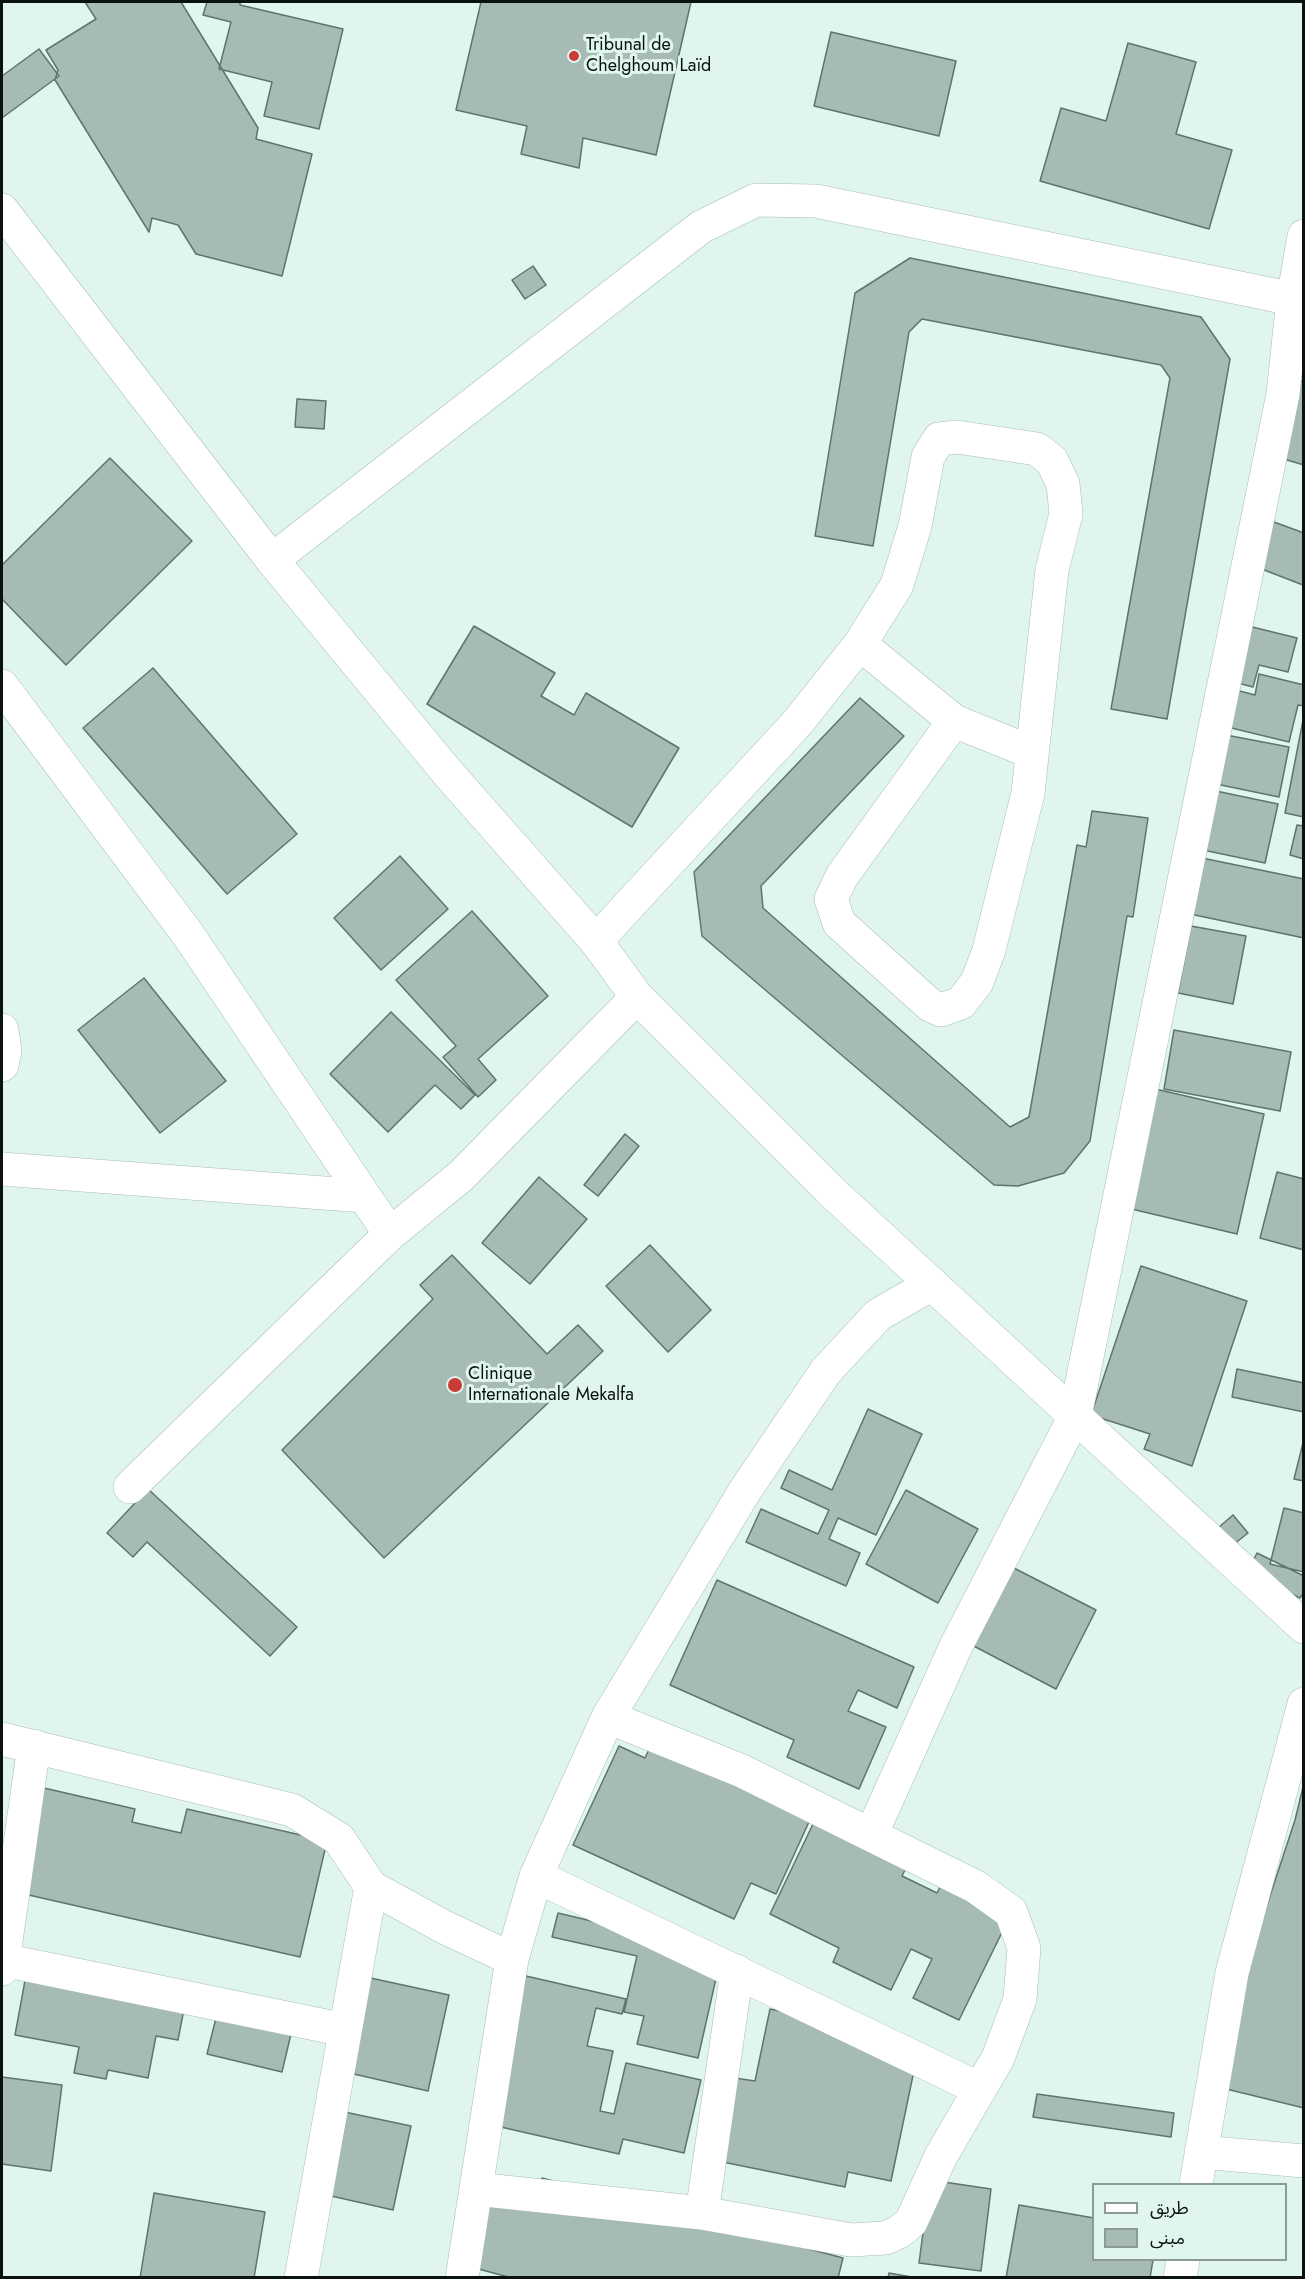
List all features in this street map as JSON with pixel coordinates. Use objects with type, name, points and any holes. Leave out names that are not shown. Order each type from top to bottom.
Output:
[{"type":"street","points":[[272,560],[701,227],[756,200],[816,201],[1293,299]]},
{"type":"street","points":[[2,210],[272,560],[447,772],[596,941],[637,997],[834,1194],[1304,1627]]},
{"type":"street","points":[[871,1835],[956,1646],[1075,1416],[1293,396],[1293,299],[1304,236]]},
{"type":"street","points":[[596,941],[798,722],[860,644],[897,585],[915,526],[928,457],[939,439],[957,436],[1037,449],[1052,461],[1063,484],[1066,514],[1052,570],[1028,793],[989,950],[977,982],[961,1003],[941,1010],[930,1005],[839,923],[831,899],[842,876],[954,721]]},
{"type":"street","points":[[860,644],[954,721],[1031,752]]},
{"type":"street","points":[[2,686],[187,933],[390,1234]]},
{"type":"street","points":[[130,1487],[390,1234],[461,1176],[637,997]]},
{"type":"street","points":[[2,1030],[5,1051],[2,1065]]},
{"type":"street","points":[[2,1169],[364,1196]]},
{"type":"street","points":[[462,2277],[512,1959],[536,1876],[608,1717],[746,1489],[826,1371],[878,1315],[932,1284]]},
{"type":"street","points":[[1196,2183],[1232,1973],[1304,1704]]},
{"type":"street","points":[[476,2189],[702,2213],[851,2240],[885,2238],[899,2232],[911,2222],[941,2156],[998,2058],[1020,1999],[1024,1948],[1011,1912],[976,1887],[742,1771],[608,1717]]},
{"type":"street","points":[[2,1739],[292,1810],[339,1839],[371,1887],[444,1928],[512,1959]]},
{"type":"street","points":[[34,1746],[2,1964],[345,2030]]},
{"type":"street","points":[[536,1876],[980,2089]]},
{"type":"street","points":[[301,2277],[371,1887]]},
{"type":"street","points":[[702,2213],[737,1971]]},
{"type":"street","points":[[1201,2152],[1304,2161]]},
{"type":"street","points":[[1180,2277],[1183,2261]]},
{"type":"building","points":[[85,2],[181,2],[258,128],[256,139],[312,154],[282,276],[196,254],[178,225],[152,218],[149,232],[55,80],[58,70],[46,50],[96,19]]},
{"type":"building","points":[[207,2],[240,2],[240,5],[343,29],[319,129],[264,116],[272,82],[219,69],[231,22],[203,15]]},
{"type":"building","name":"Tribunal de Chelghoum Laïd","points":[[481,2],[691,2],[656,155],[583,138],[579,168],[521,154],[527,126],[456,110]]},
{"type":"building","points":[[831,32],[956,61],[939,136],[814,106]]},
{"type":"building","points":[[1128,43],[1196,62],[1176,134],[1232,150],[1209,229],[1040,181],[1061,108],[1106,121]]},
{"type":"building","points":[[39,49],[59,76],[2,118],[2,76]]},
{"type":"building","points":[[910,258],[1201,317],[1230,359],[1167,719],[1111,709],[1170,378],[1161,365],[922,319],[909,332],[873,546],[815,536],[855,293]]},
{"type":"building","points":[[533,266],[546,285],[525,299],[512,280]]},
{"type":"building","points":[[1290,378],[1304,382],[1304,465],[1267,454]]},
{"type":"building","points":[[297,399],[326,401],[324,429],[295,427]]},
{"type":"building","points":[[110,458],[192,541],[66,665],[2,599],[2,565]]},
{"type":"building","points":[[1263,518],[1304,533],[1303,585],[1246,563]]},
{"type":"building","points":[[1236,623],[1297,638],[1288,672],[1259,665],[1253,687],[1222,679]]},
{"type":"building","points":[[474,626],[555,673],[541,696],[574,715],[586,693],[679,748],[632,827],[427,704]]},
{"type":"building","points":[[153,668],[297,834],[227,894],[83,728]]},
{"type":"building","points":[[1259,674],[1304,685],[1304,706],[1298,705],[1289,742],[1215,724],[1224,687],[1255,695]]},
{"type":"building","points":[[860,698],[904,736],[761,886],[763,908],[1010,1127],[1029,1117],[1077,845],[1086,847],[1092,811],[1148,818],[1133,917],[1127,916],[1090,1141],[1064,1173],[1018,1186],[994,1185],[702,936],[694,872]]},
{"type":"building","points":[[1304,715],[1304,817],[1285,813]]},
{"type":"building","points":[[1226,735],[1289,747],[1279,797],[1216,784]]},
{"type":"building","points":[[1216,791],[1278,804],[1265,863],[1203,850]]},
{"type":"building","points":[[1297,825],[1304,826],[1304,859],[1290,855]]},
{"type":"building","points":[[400,856],[448,909],[381,970],[334,918]]},
{"type":"building","points":[[1202,858],[1304,879],[1304,938],[1190,914]]},
{"type":"building","points":[[472,911],[548,996],[478,1059],[496,1080],[478,1097],[443,1057],[456,1046],[396,980]]},
{"type":"building","points":[[1191,926],[1246,936],[1233,1004],[1178,993]]},
{"type":"building","points":[[144,978],[226,1081],[160,1133],[78,1030]]},
{"type":"building","points":[[391,1012],[475,1095],[461,1109],[435,1085],[388,1132],[330,1074]]},
{"type":"building","points":[[1174,1030],[1291,1052],[1280,1111],[1164,1089]]},
{"type":"building","points":[[1151,1088],[1264,1114],[1237,1234],[1123,1207]]},
{"type":"building","points":[[625,1134],[639,1146],[598,1196],[584,1185]]},
{"type":"building","points":[[1277,1172],[1304,1179],[1304,1250],[1260,1238]]},
{"type":"building","points":[[539,1177],[587,1219],[530,1284],[482,1243]]},
{"type":"building","points":[[650,1245],[711,1310],[668,1352],[606,1286]]},
{"type":"building","points":[[452,1255],[547,1354],[578,1325],[603,1351],[384,1558],[282,1450],[433,1299],[420,1285]]},
{"type":"building","points":[[1141,1266],[1247,1301],[1192,1466],[1144,1449],[1150,1434],[1091,1415]]},
{"type":"building","points":[[1237,1369],[1304,1383],[1304,1412],[1232,1397]]},
{"type":"building","points":[[868,1409],[922,1434],[876,1535],[838,1518],[829,1539],[860,1553],[846,1586],[746,1542],[761,1509],[818,1534],[829,1510],[781,1488],[789,1470],[832,1490]]},
{"type":"building","points":[[1304,1439],[1304,1481],[1294,1479]]},
{"type":"building","points":[[148,1489],[297,1627],[270,1656],[147,1542],[133,1557],[107,1533]]},
{"type":"building","points":[[906,1490],[978,1529],[938,1603],[866,1564]]},
{"type":"building","points":[[1284,1508],[1304,1513],[1304,1572],[1270,1564]]},
{"type":"building","points":[[1233,1515],[1248,1533],[1233,1545],[1218,1528]]},
{"type":"building","points":[[1257,1553],[1304,1576],[1304,1592],[1300,1598],[1281,1589],[1241,1585]]},
{"type":"building","points":[[1006,1564],[1096,1610],[1056,1689],[966,1642]]},
{"type":"building","points":[[717,1580],[914,1667],[897,1708],[858,1690],[848,1711],[886,1727],[859,1789],[787,1757],[794,1740],[670,1685]]},
{"type":"building","points":[[619,1746],[645,1758],[650,1747],[814,1811],[776,1894],[751,1883],[734,1919],[573,1845]]},
{"type":"building","points":[[1304,1783],[1304,2108],[1218,2087],[1248,1963],[1295,1820]]},
{"type":"building","points":[[44,1788],[135,1809],[132,1822],[181,1833],[187,1809],[327,1841],[300,1957],[20,1893]]},
{"type":"building","points":[[814,1822],[912,1856],[902,1876],[937,1893],[945,1877],[1013,1910],[959,2020],[913,1998],[932,1959],[911,1949],[891,1990],[833,1962],[839,1948],[770,1914]]},
{"type":"building","points":[[558,1913],[722,1952],[698,2058],[637,2044],[644,2016],[624,2012],[637,1956],[552,1937]]},
{"type":"building","points":[[29,1959],[188,1988],[178,2040],[156,2036],[148,2078],[108,2070],[106,2079],[74,2073],[79,2047],[15,2035]]},
{"type":"building","points":[[526,1976],[626,1999],[622,2014],[596,2008],[587,2046],[613,2051],[600,2111],[614,2114],[626,2063],[701,2080],[684,2153],[623,2139],[619,2154],[492,2125]]},
{"type":"building","points":[[366,1977],[449,1995],[428,2091],[345,2072]]},
{"type":"building","points":[[221,1998],[291,2034],[282,2072],[207,2054]]},
{"type":"building","points":[[770,2009],[873,2030],[916,2061],[891,2181],[848,2172],[845,2187],[718,2161],[735,2078],[755,2081]]},
{"type":"building","points":[[2,2077],[62,2085],[51,2171],[2,2164]]},
{"type":"building","points":[[1037,2094],[1174,2113],[1171,2137],[1033,2117]]},
{"type":"building","points":[[335,2110],[411,2126],[393,2210],[318,2193]]},
{"type":"building","points":[[542,2178],[843,2258],[838,2278],[512,2278],[471,2267],[491,2192],[535,2204]]},
{"type":"building","points":[[930,2180],[991,2189],[981,2271],[919,2263]]},
{"type":"building","points":[[154,2193],[265,2212],[254,2278],[140,2278]]},
{"type":"building","points":[[1019,2205],[1092,2218],[1092,2261],[1153,2261],[1150,2278],[1006,2278]]},
{"type":"building","points":[[889,2273],[917,2278],[888,2278]]},
{"type":"place","name":"Tribunal de Chelghoum Laïd","points":[[574,56]]},
{"type":"place","name":"Clinique Internationale Mekalfa","points":[[455,1385]]}]
